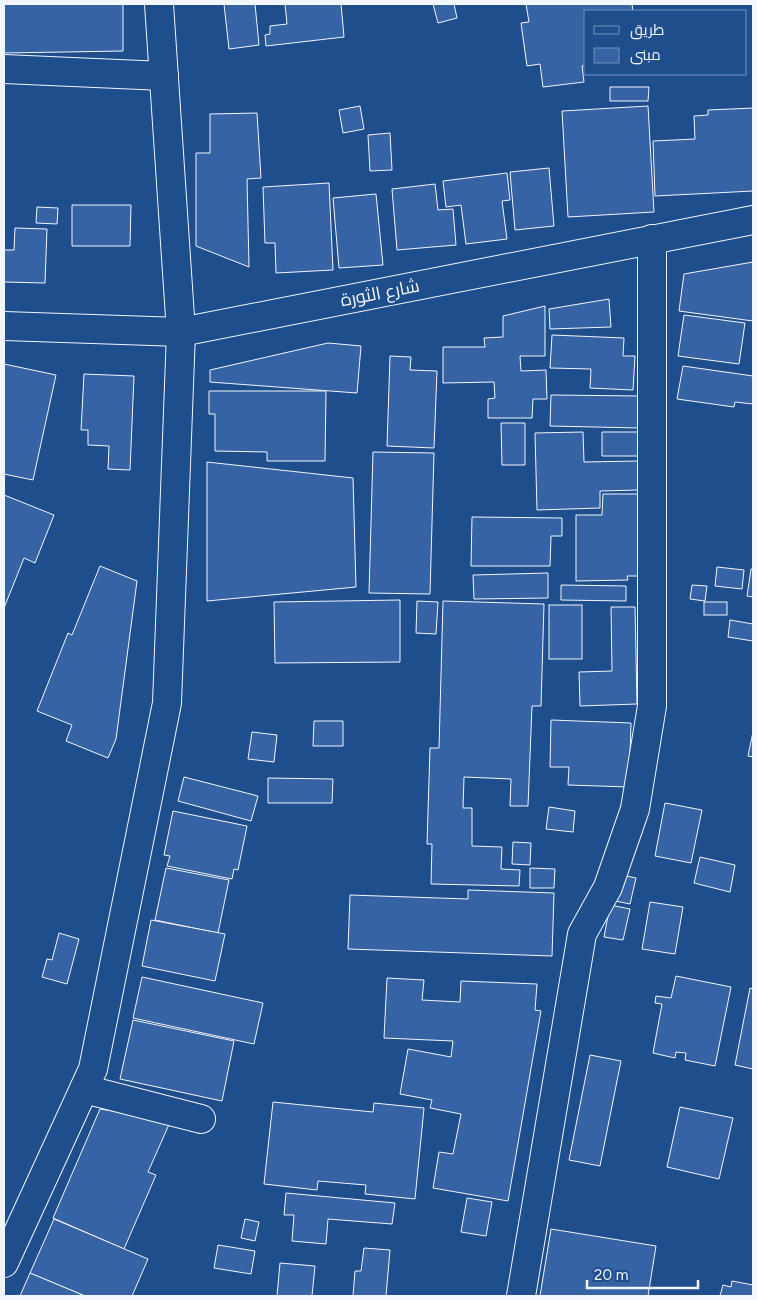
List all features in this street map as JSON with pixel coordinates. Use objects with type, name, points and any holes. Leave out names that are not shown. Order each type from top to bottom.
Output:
[{"type":"street","points":[[4,1263],[93,1069],[167,703],[181,332],[159,4]]},
{"type":"street","points":[[4,69],[164,76]]},
{"type":"street","name":"شارع الثورة","points":[[4,326],[181,332],[753,220]]},
{"type":"street","points":[[521,1296],[582,934],[608,887],[636,809],[652,706],[652,239]]},
{"type":"street","points":[[84,1089],[202,1119]]},
{"type":"building","points":[[4,4],[123,4],[123,51],[4,53]]},
{"type":"building","points":[[224,4],[255,4],[259,45],[229,49]]},
{"type":"building","points":[[285,4],[341,4],[344,37],[266,46],[265,35],[270,34],[270,26],[287,24]]},
{"type":"building","points":[[433,4],[454,4],[457,18],[438,23]]},
{"type":"building","points":[[526,4],[632,4],[633,10],[584,10],[584,66],[582,66],[584,82],[543,87],[540,64],[527,66],[521,23],[529,22]]},
{"type":"building","points":[[610,87],[649,87],[648,101],[610,101]]},
{"type":"building","points":[[360,106],[364,129],[343,133],[339,110]]},
{"type":"building","points":[[648,106],[654,212],[568,217],[562,111]]},
{"type":"building","points":[[753,108],[753,191],[655,196],[653,141],[695,139],[694,116],[708,115],[708,110]]},
{"type":"building","points":[[257,113],[261,178],[247,179],[249,267],[196,246],[196,153],[210,153],[210,114]]},
{"type":"building","points":[[390,133],[392,170],[370,171],[368,135]]},
{"type":"building","points":[[549,168],[554,226],[515,230],[510,172]]},
{"type":"building","points":[[507,173],[510,200],[502,201],[507,239],[466,244],[461,205],[446,207],[443,181]]},
{"type":"building","points":[[329,183],[333,270],[276,273],[275,243],[265,243],[263,187]]},
{"type":"building","points":[[435,184],[438,210],[453,209],[456,245],[397,250],[392,189]]},
{"type":"building","points":[[376,194],[383,265],[339,268],[333,198]]},
{"type":"building","points":[[72,205],[131,205],[130,246],[72,246]]},
{"type":"building","points":[[37,207],[58,208],[57,224],[36,223]]},
{"type":"building","points":[[15,228],[47,229],[45,283],[4,282],[4,250],[14,250]]},
{"type":"building","points":[[753,262],[753,321],[679,311],[684,274]]},
{"type":"building","points":[[609,299],[611,327],[550,329],[549,309]]},
{"type":"building","points":[[545,306],[545,356],[520,356],[521,371],[546,370],[547,399],[533,399],[532,418],[488,418],[488,399],[495,398],[494,382],[443,383],[443,347],[485,347],[484,338],[503,337],[503,316]]},
{"type":"building","points":[[684,315],[745,323],[739,364],[678,356]]},
{"type":"building","points":[[552,335],[624,338],[623,356],[635,356],[633,390],[590,388],[591,369],[550,368]]},
{"type":"building","points":[[328,343],[361,346],[357,393],[210,382],[210,370]]},
{"type":"building","points":[[390,356],[411,357],[410,370],[437,371],[434,448],[387,446]]},
{"type":"building","points":[[4,364],[56,375],[33,480],[4,474]]},
{"type":"building","points":[[683,366],[753,376],[753,404],[735,402],[734,407],[677,399]]},
{"type":"building","points":[[84,374],[134,376],[130,470],[108,469],[109,446],[88,445],[88,430],[81,430]]},
{"type":"building","points":[[209,391],[326,391],[325,461],[267,461],[267,452],[215,451],[215,414],[209,414]]},
{"type":"building","points":[[551,395],[640,396],[639,428],[550,426]]},
{"type":"building","points":[[501,423],[525,423],[525,465],[502,465]]},
{"type":"building","points":[[583,432],[584,462],[638,461],[638,490],[600,491],[600,508],[537,510],[535,433]]},
{"type":"building","points":[[602,432],[638,432],[639,456],[602,456]]},
{"type":"building","points":[[373,452],[434,453],[430,594],[369,593]]},
{"type":"building","points":[[207,462],[353,478],[356,587],[207,601]]},
{"type":"building","points":[[603,494],[642,494],[642,576],[627,576],[628,580],[576,581],[576,515],[602,515]]},
{"type":"building","points":[[4,495],[54,515],[35,563],[24,558],[4,608]]},
{"type":"building","points":[[472,517],[562,518],[562,536],[551,536],[550,566],[471,566]]},
{"type":"building","points":[[100,566],[137,581],[116,739],[108,758],[66,741],[72,725],[37,711],[68,633],[72,635]]},
{"type":"building","points":[[717,567],[744,570],[742,589],[715,586]]},
{"type":"building","points":[[751,569],[753,569],[753,597],[747,596]]},
{"type":"building","points":[[548,573],[548,598],[474,599],[473,575]]},
{"type":"building","points":[[561,585],[626,586],[626,601],[561,600]]},
{"type":"building","points":[[692,585],[707,586],[705,601],[690,599]]},
{"type":"building","points":[[400,600],[400,662],[275,663],[274,602]]},
{"type":"building","points":[[417,601],[438,602],[436,634],[416,633]]},
{"type":"building","points":[[443,601],[544,604],[541,706],[532,706],[528,806],[510,806],[511,779],[464,777],[463,808],[472,808],[472,846],[502,847],[501,869],[520,870],[519,886],[431,884],[432,844],[427,844],[430,748],[439,748]]},
{"type":"building","points":[[704,602],[727,602],[727,615],[704,615]]},
{"type":"building","points":[[549,605],[582,605],[582,659],[549,659]]},
{"type":"building","points":[[611,607],[635,607],[637,704],[580,706],[579,672],[612,671]]},
{"type":"building","points":[[730,620],[753,624],[753,641],[728,637]]},
{"type":"building","points":[[551,720],[631,723],[629,787],[568,785],[569,767],[550,767]]},
{"type":"building","points":[[314,721],[343,721],[343,746],[313,746]]},
{"type":"building","points":[[252,732],[277,735],[274,762],[248,759]]},
{"type":"building","points":[[753,732],[753,757],[748,756]]},
{"type":"building","points":[[184,777],[258,796],[251,821],[178,801]]},
{"type":"building","points":[[268,778],[333,779],[332,803],[268,803]]},
{"type":"building","points":[[665,803],[702,810],[691,863],[655,856]]},
{"type":"building","points":[[549,807],[575,811],[573,832],[546,829]]},
{"type":"building","points":[[173,811],[247,826],[238,870],[234,869],[232,879],[167,866],[170,856],[164,855]]},
{"type":"building","points":[[513,842],[531,843],[530,865],[512,864]]},
{"type":"building","points":[[700,857],[735,865],[730,892],[694,883]]},
{"type":"building","points":[[166,868],[229,880],[218,933],[155,920]]},
{"type":"building","points":[[530,868],[555,869],[554,888],[530,888]]},
{"type":"building","points":[[617,874],[636,878],[630,904],[611,900]]},
{"type":"building","points":[[468,890],[554,893],[552,956],[348,949],[350,895],[468,899]]},
{"type":"building","points":[[650,902],[683,907],[675,954],[642,949]]},
{"type":"building","points":[[610,905],[630,909],[623,940],[604,937]]},
{"type":"building","points":[[151,920],[225,934],[215,981],[142,966]]},
{"type":"building","points":[[59,933],[79,939],[67,984],[42,977],[47,959],[52,960]]},
{"type":"building","points":[[676,976],[731,987],[715,1066],[685,1060],[686,1053],[676,1052],[675,1058],[653,1053],[662,1004],[655,1003],[656,996],[671,998]]},
{"type":"building","points":[[142,977],[263,1003],[254,1044],[133,1018]]},
{"type":"building","points":[[387,978],[424,980],[422,1000],[460,1002],[461,981],[537,984],[535,1010],[541,1011],[508,1201],[433,1188],[439,1152],[453,1154],[461,1114],[430,1108],[432,1100],[400,1094],[408,1049],[451,1057],[453,1041],[384,1038]]},
{"type":"building","points":[[750,988],[753,989],[753,1069],[735,1065]]},
{"type":"building","points":[[133,1020],[234,1041],[222,1101],[120,1079]]},
{"type":"building","points":[[590,1055],[621,1061],[600,1166],[569,1160]]},
{"type":"building","points":[[273,1102],[373,1112],[374,1103],[424,1108],[415,1199],[365,1194],[366,1185],[318,1181],[317,1190],[264,1184]]},
{"type":"building","points":[[680,1107],[733,1118],[719,1179],[667,1167]]},
{"type":"building","points":[[100,1109],[171,1120],[148,1172],[156,1175],[124,1249],[53,1218]]},
{"type":"building","points":[[286,1193],[395,1203],[392,1224],[328,1219],[326,1244],[292,1241],[294,1215],[284,1215]]},
{"type":"building","points":[[467,1198],[492,1202],[486,1236],[461,1232]]},
{"type":"building","points":[[54,1219],[148,1259],[132,1296],[85,1296],[30,1273]]},
{"type":"building","points":[[245,1219],[259,1222],[255,1241],[241,1238]]},
{"type":"building","points":[[551,1229],[656,1246],[648,1296],[540,1296]]},
{"type":"building","points":[[218,1245],[255,1251],[251,1274],[214,1268]]},
{"type":"building","points":[[364,1248],[390,1250],[386,1296],[353,1296],[355,1271],[361,1271]]},
{"type":"building","points":[[280,1263],[315,1266],[312,1296],[277,1296]]},
{"type":"building","points":[[30,1273],[85,1296],[20,1296]]},
{"type":"building","points":[[732,1281],[753,1285],[753,1296],[720,1296],[723,1285],[731,1287]]}]
